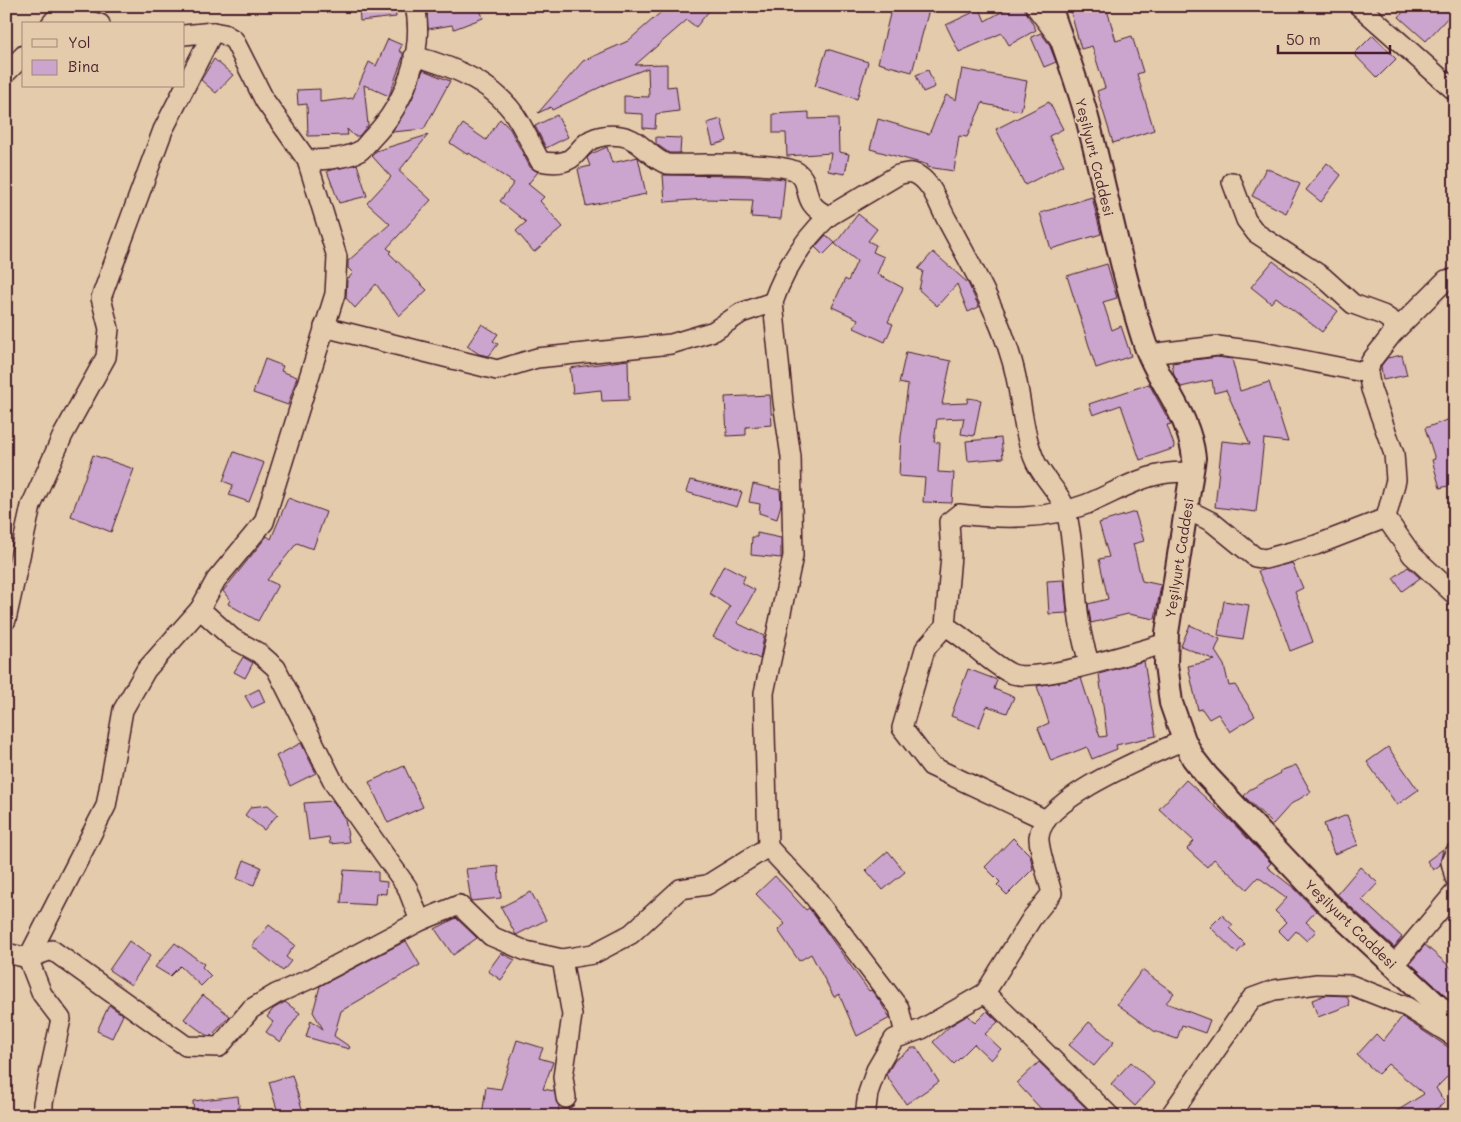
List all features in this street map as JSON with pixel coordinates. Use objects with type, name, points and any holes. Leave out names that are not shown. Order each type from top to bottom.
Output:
[{"type":"main road","name":"Yeşilyurt Caddesi","points":[[1050,6],[1086,113],[1110,222],[1143,340],[1188,425],[1194,458],[1167,642],[1167,682],[1173,710],[1184,740],[1193,758],[1225,796],[1325,900],[1393,966],[1455,1022]]},
{"type":"street","points":[[307,160],[328,160],[360,151],[387,123],[399,101],[414,56],[419,23],[415,6]]},
{"type":"street","points":[[1034,6],[1063,43]]},
{"type":"street","points":[[1358,6],[1455,91]]},
{"type":"street","points":[[57,14],[91,22]]},
{"type":"street","points":[[43,1116],[61,1019],[42,994],[28,958],[106,806],[123,710],[146,670],[200,609],[216,580],[264,522],[335,294],[336,257],[307,160],[265,101],[234,40],[224,34],[213,32],[185,35]]},
{"type":"street","points":[[185,87],[213,32]]},
{"type":"street","points":[[414,56],[469,75],[506,104],[520,122],[540,161],[553,163],[570,159],[586,142],[599,137],[620,135],[637,142],[658,161],[667,164],[786,167],[796,171],[801,176],[811,204],[817,211],[829,216]]},
{"type":"street","points":[[6,73],[22,57]]},
{"type":"street","points":[[6,620],[31,506],[63,436],[106,357],[109,329],[101,298],[163,130],[184,88]]},
{"type":"street","points":[[905,1035],[899,1008],[812,894],[768,847],[764,692],[794,556],[791,457],[783,402],[773,302],[783,275],[798,248],[829,216],[898,175],[909,172],[918,174],[927,182],[998,321],[1016,374],[1021,412],[1036,463],[1065,510],[1074,572],[1079,627],[1090,664]]},
{"type":"street","points":[[1232,182],[1246,220],[1256,233],[1323,277],[1353,304],[1384,315],[1392,321],[1393,333]]},
{"type":"street","points":[[1455,279],[1446,280],[1393,333],[1371,361],[1368,373],[1377,409],[1394,454],[1396,480],[1386,518],[1412,555],[1455,595]]},
{"type":"street","points":[[324,326],[497,370],[537,358],[671,344],[714,331],[741,313],[773,302]]},
{"type":"street","points":[[1149,354],[1217,346],[1256,351],[1368,373]]},
{"type":"street","points":[[1046,820],[931,766],[902,728],[925,649],[945,626],[951,555],[948,522],[959,514],[994,518],[1031,518],[1087,504],[1143,479],[1163,473],[1192,472]]},
{"type":"street","points":[[1186,509],[1218,526],[1255,558],[1265,559],[1316,545],[1386,518]]},
{"type":"street","points":[[200,609],[232,638],[259,653],[276,668],[335,785],[407,887],[420,922]]},
{"type":"street","points":[[945,626],[964,636],[982,654],[1012,674],[1050,674],[1167,642]]},
{"type":"street","points":[[865,1116],[868,1093],[876,1070],[894,1039],[922,1029],[985,993],[1032,918],[1052,893],[1039,837],[1046,820],[1096,780],[1184,740]]},
{"type":"street","points":[[6,952],[28,958],[52,950],[186,1046],[219,1047],[251,1010],[276,994],[312,978],[420,922],[459,905],[491,936],[526,952],[562,959],[593,954],[631,934],[680,890],[707,885],[768,847]]},
{"type":"street","points":[[1455,853],[1452,862],[1455,878]]},
{"type":"street","points":[[1393,966],[1455,892]]},
{"type":"street","points":[[562,959],[572,1015],[563,1077],[566,1098]]},
{"type":"street","points":[[1170,1116],[1252,998],[1274,990],[1317,984],[1351,985],[1407,1007],[1455,1037]]},
{"type":"street","points":[[985,993],[1110,1116]]},
{"type":"building","points":[[359,6],[395,6],[396,17],[360,21]]},
{"type":"building","points":[[448,6],[479,6],[483,18],[454,29],[452,25],[428,29],[427,10]]},
{"type":"building","points":[[668,6],[713,6],[696,27],[687,20],[635,65],[667,64],[667,87],[676,86],[679,111],[656,114],[655,129],[643,128],[643,114],[624,113],[624,96],[649,97],[648,68],[611,82],[552,110],[551,107],[538,113],[583,61],[628,41]]},
{"type":"building","points":[[892,6],[930,6],[912,72],[878,63]]},
{"type":"building","points":[[1012,6],[1023,6],[1036,30],[1009,45],[1002,33],[959,52],[946,25],[980,9],[985,21]]},
{"type":"building","points":[[1069,6],[1106,6],[1116,41],[1132,36],[1143,72],[1137,74],[1154,130],[1113,143],[1097,91],[1105,88],[1092,46],[1081,49]]},
{"type":"building","points":[[1408,6],[1441,6],[1450,15],[1426,41],[1399,17]]},
{"type":"building","points":[[1041,33],[1049,44],[1056,62],[1044,67],[1031,37]]},
{"type":"building","points":[[1373,35],[1396,59],[1377,78],[1354,54]]},
{"type":"building","points":[[388,39],[402,45],[399,51],[403,53],[403,57],[389,96],[364,85],[368,125],[359,136],[354,136],[347,129],[348,135],[308,136],[307,104],[298,105],[297,90],[320,89],[320,102],[353,98],[369,62],[376,66]]},
{"type":"building","points":[[827,49],[868,62],[857,99],[815,86]]},
{"type":"building","points":[[214,59],[233,75],[216,93],[201,80]]},
{"type":"building","points":[[962,69],[1027,81],[1021,111],[984,104],[983,102],[967,137],[959,136],[954,171],[927,167],[928,165],[870,149],[878,119],[929,134],[946,95],[956,100]]},
{"type":"building","points":[[423,70],[450,81],[424,129],[392,132],[412,99]]},
{"type":"building","points":[[928,70],[935,87],[923,92],[916,75]]},
{"type":"building","points":[[1049,102],[1063,129],[1049,136],[1064,165],[1025,185],[996,129]]},
{"type":"building","points":[[809,112],[809,119],[838,118],[839,152],[849,154],[845,174],[828,171],[831,153],[787,156],[786,133],[773,133],[773,114]]},
{"type":"building","points":[[557,115],[568,137],[546,148],[535,126]]},
{"type":"building","points":[[500,119],[510,129],[530,167],[538,172],[528,184],[544,197],[540,201],[563,227],[534,252],[516,231],[526,222],[500,201],[514,183],[469,153],[468,155],[450,143],[463,124],[486,140]]},
{"type":"building","points":[[721,119],[727,141],[713,145],[707,123]]},
{"type":"building","points":[[428,135],[399,171],[431,200],[387,248],[391,251],[389,253],[427,290],[399,316],[376,284],[355,308],[346,298],[347,280],[353,273],[348,268],[348,261],[390,224],[367,203],[391,177],[372,156],[376,151]]},
{"type":"building","points":[[656,137],[681,138],[680,153],[669,153],[656,144]]},
{"type":"building","points":[[607,147],[612,163],[638,157],[646,194],[586,206],[578,169],[590,166],[587,158],[591,154]]},
{"type":"building","points":[[1327,163],[1341,175],[1321,202],[1306,190]]},
{"type":"building","points":[[357,164],[367,196],[339,203],[327,171]]},
{"type":"building","points":[[1266,168],[1300,184],[1286,213],[1252,196]]},
{"type":"building","points":[[663,175],[745,176],[785,179],[781,219],[751,217],[753,200],[705,199],[665,202]]},
{"type":"building","points":[[1092,197],[1101,234],[1051,249],[1040,213]]},
{"type":"building","points":[[858,214],[877,229],[868,241],[876,245],[873,252],[884,257],[877,274],[903,288],[888,322],[893,324],[885,342],[854,328],[858,319],[832,307],[845,279],[848,281],[857,261],[835,244]]},
{"type":"building","points":[[826,235],[835,243],[823,255],[815,247]]},
{"type":"building","points":[[933,252],[968,283],[979,307],[968,312],[957,284],[937,306],[919,290],[923,271],[918,269]]},
{"type":"building","points":[[1273,261],[1338,311],[1322,332],[1276,297],[1271,303],[1251,287]]},
{"type":"building","points":[[1107,264],[1117,298],[1103,302],[1112,330],[1121,326],[1131,356],[1096,368],[1067,276]]},
{"type":"building","points":[[482,324],[498,334],[493,341],[498,344],[489,356],[479,354],[467,346]]},
{"type":"building","points":[[906,352],[951,361],[942,404],[967,403],[968,398],[981,400],[974,436],[961,434],[964,418],[937,419],[934,442],[940,443],[938,472],[954,473],[952,503],[923,502],[925,478],[899,476],[901,437],[908,385],[899,383]]},
{"type":"building","points":[[1402,355],[1407,375],[1383,380],[1381,366],[1387,358]]},
{"type":"building","points":[[1217,357],[1232,359],[1240,391],[1269,382],[1288,442],[1264,439],[1256,512],[1215,507],[1222,441],[1250,444],[1226,390],[1214,393],[1212,380],[1181,387],[1174,375],[1172,363]]},
{"type":"building","points":[[265,359],[283,366],[281,371],[297,377],[288,405],[253,393]]},
{"type":"building","points":[[628,360],[629,400],[602,401],[601,390],[573,393],[570,368]]},
{"type":"building","points":[[1149,384],[1171,424],[1167,425],[1175,448],[1140,460],[1121,405],[1093,415],[1089,404]]},
{"type":"building","points":[[770,395],[772,425],[746,427],[746,435],[727,436],[725,397]]},
{"type":"building","points":[[1450,419],[1455,433],[1455,484],[1440,488],[1432,460],[1435,459],[1425,428]]},
{"type":"building","points":[[1001,438],[1003,458],[968,461],[966,441]]},
{"type":"building","points":[[234,452],[264,463],[249,502],[229,495],[233,485],[223,481]]},
{"type":"building","points":[[93,455],[134,469],[111,532],[71,516]]},
{"type":"building","points":[[690,480],[742,492],[737,507],[686,492]]},
{"type":"building","points":[[753,484],[780,490],[781,504],[777,519],[759,513],[760,504],[749,502]]},
{"type":"building","points":[[288,498],[326,512],[313,549],[297,543],[267,580],[278,585],[258,621],[228,604],[230,600],[223,591],[267,536],[271,539]]},
{"type":"building","points":[[1135,512],[1144,541],[1133,544],[1142,581],[1161,585],[1155,619],[1128,614],[1091,623],[1088,604],[1108,599],[1099,559],[1109,557],[1099,523]]},
{"type":"building","points":[[757,533],[781,538],[781,558],[751,555],[752,537],[757,537]]},
{"type":"building","points":[[1292,563],[1303,588],[1295,592],[1313,642],[1290,651],[1258,571]]},
{"type":"building","points":[[724,565],[745,576],[742,583],[755,590],[737,623],[764,636],[760,659],[713,637],[730,607],[709,593]]},
{"type":"building","points":[[1408,567],[1420,578],[1402,591],[1393,578]]},
{"type":"building","points":[[1064,580],[1067,613],[1049,614],[1047,581]]},
{"type":"building","points":[[1224,601],[1249,605],[1243,639],[1218,635]]},
{"type":"building","points":[[1190,625],[1220,639],[1215,651],[1224,665],[1229,686],[1235,685],[1255,716],[1230,732],[1218,714],[1209,719],[1202,709],[1198,710],[1188,666],[1215,660],[1181,646]]},
{"type":"building","points":[[243,657],[253,663],[245,678],[234,672]]},
{"type":"building","points":[[1144,661],[1156,736],[1116,745],[1117,749],[1092,759],[1087,747],[1051,761],[1038,728],[1049,723],[1037,686],[1081,678],[1100,737],[1107,736],[1099,674]]},
{"type":"building","points":[[968,669],[997,680],[994,689],[1014,697],[1007,713],[987,706],[979,727],[951,716]]},
{"type":"building","points":[[259,689],[265,702],[252,708],[245,696]]},
{"type":"building","points":[[301,743],[316,773],[290,786],[276,756]]},
{"type":"building","points":[[1388,747],[1418,790],[1397,805],[1367,762]]},
{"type":"building","points":[[1296,765],[1311,792],[1291,804],[1273,824],[1244,796],[1249,790],[1281,773],[1280,771]]},
{"type":"building","points":[[404,766],[423,807],[388,823],[369,782]]},
{"type":"building","points":[[1186,780],[1231,821],[1271,863],[1267,867],[1295,889],[1316,911],[1306,922],[1316,931],[1307,941],[1296,931],[1288,940],[1278,930],[1286,922],[1275,911],[1287,898],[1258,877],[1247,889],[1214,859],[1207,867],[1187,849],[1194,841],[1159,809]]},
{"type":"building","points":[[333,801],[345,819],[349,842],[330,844],[329,837],[309,840],[304,803]]},
{"type":"building","points":[[268,805],[278,814],[264,830],[245,815],[251,807]]},
{"type":"building","points":[[1347,815],[1358,845],[1334,854],[1324,824]]},
{"type":"building","points":[[1013,838],[1030,855],[1033,869],[1007,895],[997,885],[1000,882],[985,867]]},
{"type":"building","points":[[1443,849],[1440,865],[1433,870],[1427,861]]},
{"type":"building","points":[[888,851],[905,872],[883,890],[866,870]]},
{"type":"building","points":[[244,860],[261,867],[254,885],[237,879]]},
{"type":"building","points":[[498,866],[501,898],[471,901],[466,869]]},
{"type":"building","points":[[1360,867],[1378,883],[1362,900],[1402,937],[1394,947],[1337,894]]},
{"type":"building","points":[[344,870],[378,872],[378,881],[387,882],[386,894],[376,893],[375,905],[341,903]]},
{"type":"building","points":[[775,876],[806,910],[809,908],[869,991],[871,990],[881,1003],[890,1018],[857,1036],[839,994],[834,997],[811,954],[799,961],[778,930],[785,924],[756,894]]},
{"type":"building","points":[[531,892],[546,920],[516,935],[501,907]]},
{"type":"building","points":[[1222,915],[1233,925],[1229,928],[1245,944],[1237,953],[1210,927]]},
{"type":"building","points":[[456,918],[477,938],[453,955],[435,929]]},
{"type":"building","points":[[269,925],[295,945],[286,957],[291,961],[283,971],[252,946]]},
{"type":"building","points":[[129,941],[150,956],[131,985],[109,970]]},
{"type":"building","points":[[406,941],[420,965],[341,1011],[334,1036],[350,1047],[349,1049],[306,1037],[311,1020],[323,1029],[313,1012],[320,986]]},
{"type":"building","points":[[175,943],[204,964],[202,967],[211,976],[201,986],[180,966],[170,976],[155,967]]},
{"type":"building","points":[[1425,945],[1455,971],[1455,998],[1447,991],[1444,994],[1410,963]]},
{"type":"building","points":[[501,953],[515,960],[501,980],[488,971]]},
{"type":"building","points":[[1142,970],[1174,993],[1166,1003],[1210,1020],[1205,1033],[1182,1025],[1177,1039],[1154,1031],[1117,1004]]},
{"type":"building","points":[[203,995],[230,1016],[211,1036],[206,1035],[184,1019]]},
{"type":"building","points":[[1325,995],[1347,996],[1350,1005],[1318,1017],[1312,1000]]},
{"type":"building","points":[[285,1002],[300,1013],[280,1042],[266,1032],[273,1022],[267,1017],[273,1009]]},
{"type":"building","points":[[109,1005],[123,1015],[112,1038],[97,1031]]},
{"type":"building","points":[[987,1011],[998,1022],[985,1034],[1001,1049],[991,1060],[974,1044],[954,1064],[933,1042],[950,1026],[968,1015],[975,1023]]},
{"type":"building","points":[[1402,1017],[1448,1047],[1455,1048],[1455,1069],[1436,1088],[1445,1103],[1425,1116],[1389,1116],[1424,1094],[1388,1064],[1378,1074],[1357,1055],[1376,1034],[1383,1041]]},
{"type":"building","points":[[1089,1022],[1114,1042],[1094,1066],[1069,1045]]},
{"type":"building","points":[[517,1040],[543,1048],[539,1058],[553,1062],[543,1089],[554,1091],[559,1106],[558,1116],[482,1116],[486,1087],[501,1089]]},
{"type":"building","points":[[912,1048],[917,1048],[939,1082],[906,1104],[886,1075],[895,1060]]},
{"type":"building","points":[[1039,1062],[1094,1116],[1036,1116],[1042,1110],[1017,1083]]},
{"type":"building","points":[[1131,1062],[1155,1084],[1135,1106],[1111,1084]]},
{"type":"building","points":[[292,1075],[303,1112],[279,1116],[269,1082]]},
{"type":"building","points":[[238,1096],[240,1116],[194,1116],[193,1101]]}]
